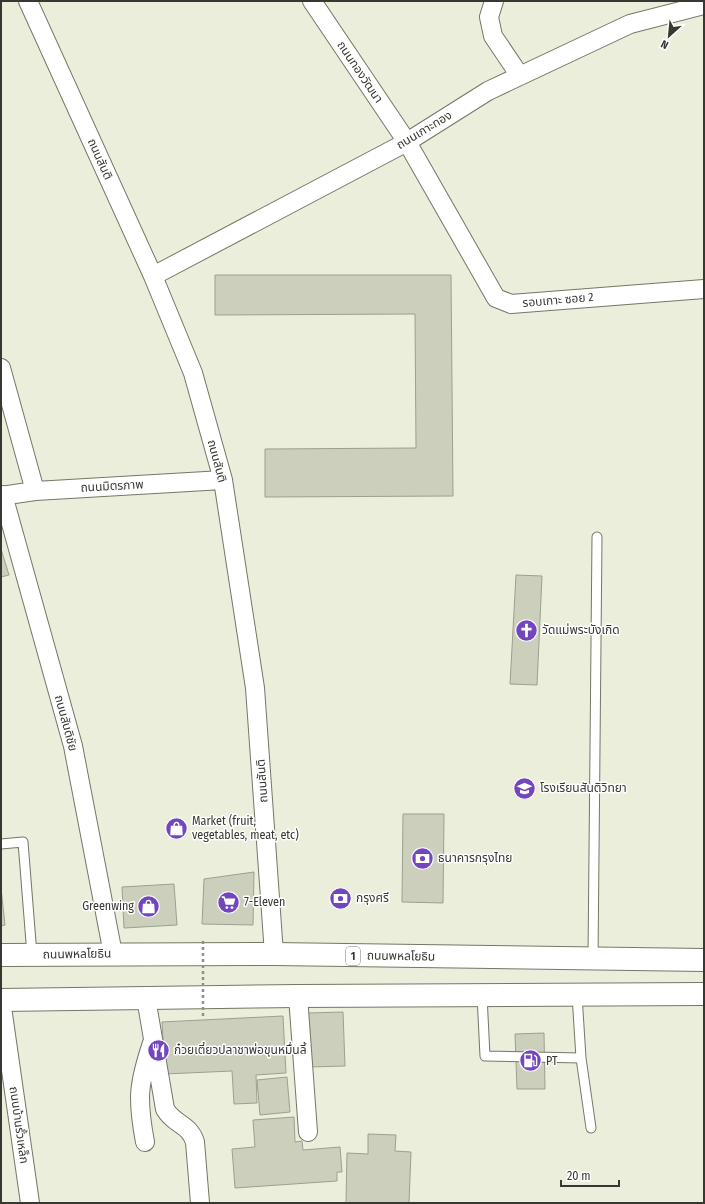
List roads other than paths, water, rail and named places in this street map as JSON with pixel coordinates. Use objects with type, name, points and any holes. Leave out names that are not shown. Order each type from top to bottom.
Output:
[{"type":"main road","name":"ถนนพหลโยธิน","points":[[1,955],[274,954],[594,960],[704,960]]},
{"type":"main road","points":[[1,1000],[298,996],[704,994]]},
{"type":"street","name":"ถนนสันติ","points":[[28,1],[152,276],[193,373],[223,480],[255,688],[274,954]]},
{"type":"street","points":[[494,1],[489,17],[493,36],[520,76]]},
{"type":"street","name":"ถนนทองวัฒนา","points":[[320,4],[407,142]]},
{"type":"street","name":"ถนนเกาะทอง","points":[[152,276],[407,142],[488,91],[630,24],[704,5]]},
{"type":"street","name":"รอบเกาะ ซอย 2","points":[[407,142],[496,298],[511,304],[704,289]]},
{"type":"street","points":[[1,368],[36,491]]},
{"type":"street","name":"ถนนมิตรภาพ","points":[[2,496],[36,491],[223,480]]},
{"type":"street","name":"ถนนสันติชัย","points":[[2,496],[74,746],[113,954]]},
{"type":"street","points":[[298,996],[308,1132]]},
{"type":"street","points":[[146,998],[165,1109],[173,1120],[187,1128],[193,1135],[195,1142],[200,1203]]},
{"type":"street","name":"ถนนบ้านรั้วเหล็ก","points":[[1,1000],[30,1203]]},
{"type":"street","points":[[145,1142],[139,1100],[140,1083],[153,1041]]},
{"type":"lane","points":[[594,960],[597,537]]},
{"type":"lane","points":[[1,844],[23,842],[32,955]]},
{"type":"lane","points":[[482,995],[485,1056],[581,1058]]},
{"type":"lane","points":[[577,995],[581,1058],[591,1128]]},
{"type":"place","name":"วัดแม่พระบังเกิด","points":[[526,630]]},
{"type":"place","name":"โรงเรียนสันติวิทยา","points":[[524,788]]},
{"type":"place","name":"Market (fruit, vegetables, meat, etc)","points":[[176,828]]},
{"type":"place","name":"ธนาคารกรุงไทย","points":[[423,858]]},
{"type":"place","name":"กรุงศรี","points":[[340,898]]},
{"type":"place","name":"7-Eleven","points":[[228,902]]},
{"type":"place","name":"Greenwing","points":[[149,906]]},
{"type":"place","name":"ก๋วยเตี๋ยวปลาชาพ่อขุนหมื่นลี้","points":[[158,1050]]},
{"type":"place","name":"PT","points":[[530,1061]]}]
